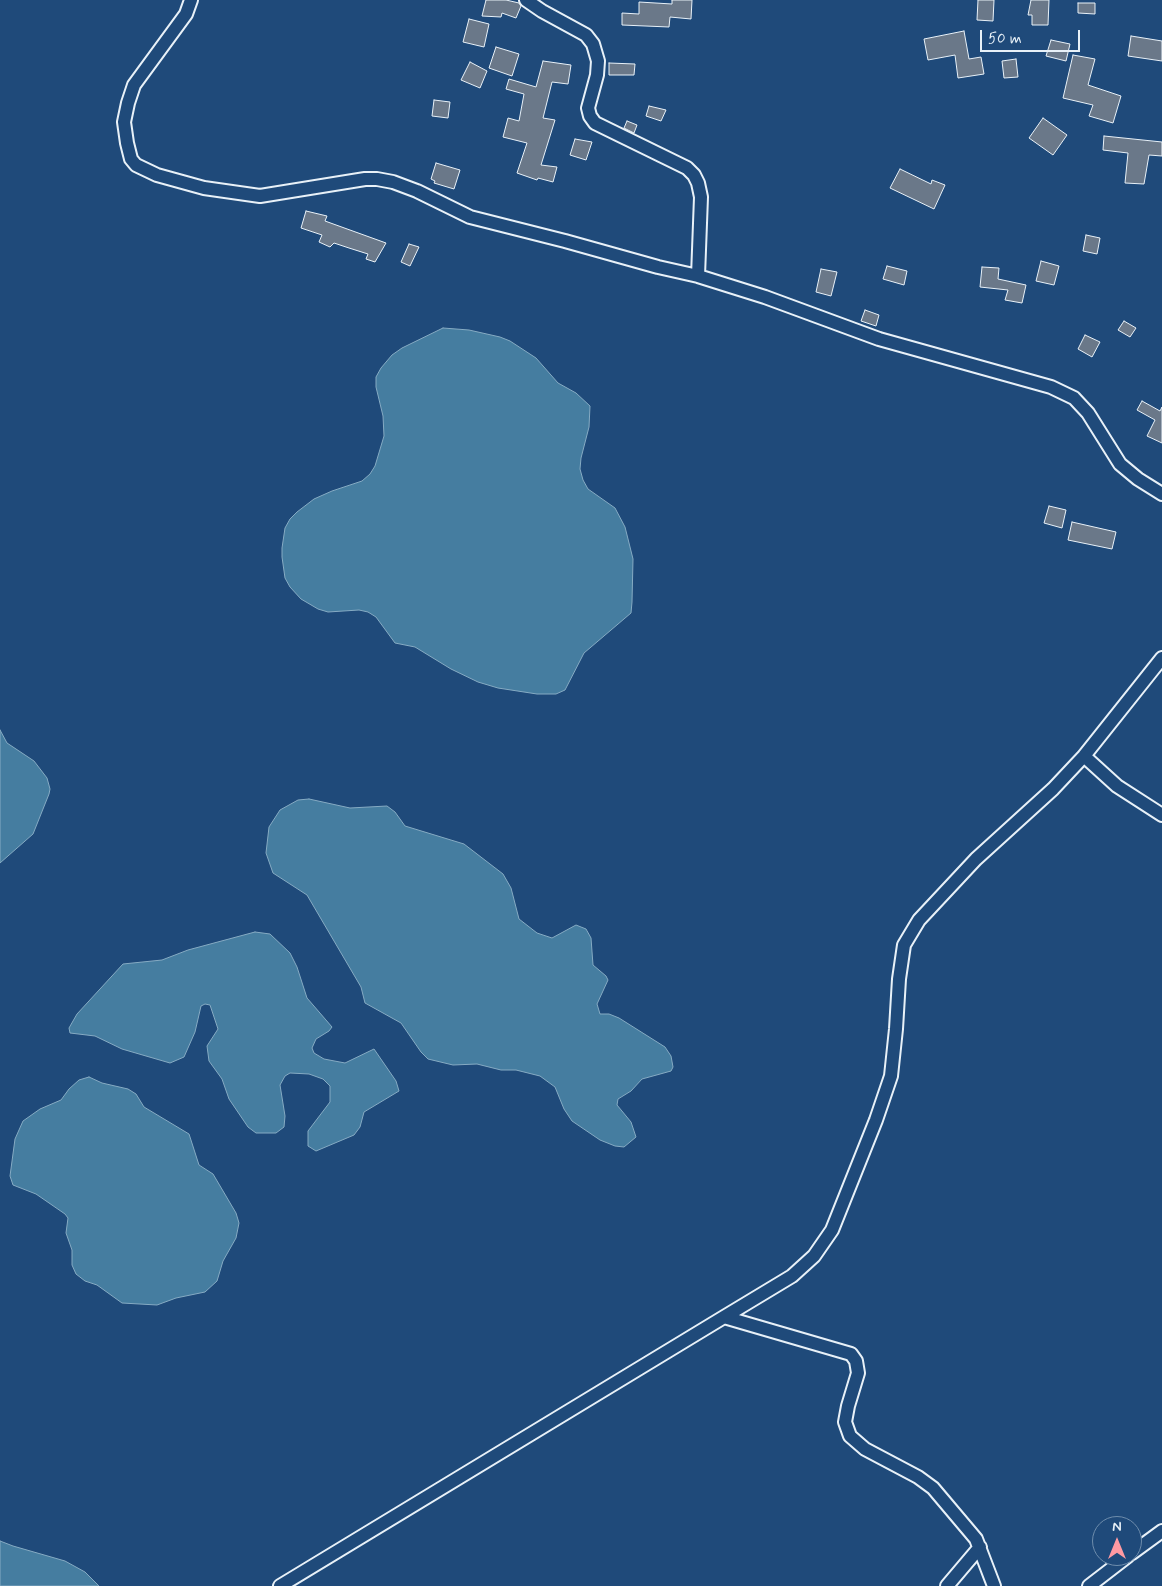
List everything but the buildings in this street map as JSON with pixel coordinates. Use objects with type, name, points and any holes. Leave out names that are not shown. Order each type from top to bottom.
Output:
[{"type":"street","points":[[191,0],[186,14],[134,85],[124,122],[131,159],[136,164],[157,175],[204,188],[260,196],[364,179],[393,182],[417,191],[470,217],[698,276],[765,297],[880,340],[1051,388],[1074,398],[1088,412],[1120,464],[1138,479],[1162,494]]},
{"type":"street","points":[[526,0],[586,35],[594,44],[598,61],[597,75],[588,108],[590,116],[595,123],[687,168],[694,175],[698,182],[701,197],[698,276]]},
{"type":"street","points":[[280,1586],[792,1276],[814,1256],[832,1230],[876,1120],[891,1076],[899,979],[904,945],[919,920],[976,858],[1053,789],[1084,756],[1162,658]]},
{"type":"street","points":[[1084,756],[1117,786],[1162,815]]},
{"type":"street","points":[[724,1317],[851,1354],[856,1361],[858,1373],[845,1422],[850,1436],[865,1449],[918,1477],[933,1488],[976,1539],[994,1586]]},
{"type":"street","points":[[1142,1546],[1162,1531]]},
{"type":"street","points":[[947,1586],[980,1547]]},
{"type":"street","points":[[1089,1586],[1115,1566]]},
{"type":"water","points":[[443,328],[469,330],[510,341],[536,358],[558,383],[576,393],[590,406],[589,427],[580,469],[588,489],[615,508],[625,527],[633,559],[631,613],[584,653],[565,690],[556,694],[537,694],[498,688],[478,682],[451,669],[415,647],[395,643],[376,617],[368,612],[359,610],[328,612],[318,609],[301,599],[285,578],[282,548],[285,528],[290,519],[314,499],[362,481],[375,466],[384,436],[383,416],[376,387],[376,377],[381,368],[392,355],[402,348]]},
{"type":"water","points":[[0,730],[7,743],[34,761],[47,778],[50,789],[33,834],[0,863]]},
{"type":"water","points":[[309,799],[350,808],[387,806],[395,812],[405,826],[464,844],[503,874],[511,888],[519,919],[537,933],[552,938],[576,925],[586,929],[591,938],[593,965],[608,980],[597,1004],[600,1014],[609,1014],[619,1018],[665,1047],[671,1056],[673,1067],[671,1071],[642,1079],[631,1091],[618,1099],[617,1105],[631,1122],[636,1137],[624,1147],[615,1146],[600,1140],[572,1121],[564,1109],[555,1087],[540,1076],[477,1064],[453,1065],[428,1059],[401,1023],[365,1003],[361,987],[307,895],[273,873],[266,853],[269,827],[280,810],[298,800]]},
{"type":"water","points":[[255,932],[270,934],[290,953],[297,967],[307,998],[332,1027],[316,1039],[312,1048],[314,1053],[324,1059],[345,1063],[374,1049],[396,1081],[399,1091],[364,1112],[360,1127],[354,1135],[316,1151],[308,1146],[308,1131],[330,1102],[330,1086],[323,1079],[309,1074],[290,1073],[285,1076],[280,1085],[285,1116],[284,1127],[276,1133],[256,1133],[248,1127],[229,1099],[222,1079],[209,1061],[207,1046],[218,1029],[210,1005],[205,1004],[201,1006],[195,1032],[184,1057],[170,1063],[122,1049],[95,1036],[70,1033],[69,1028],[77,1014],[123,964],[162,960],[188,950]]},
{"type":"water","points":[[89,1077],[102,1083],[128,1089],[136,1094],[144,1107],[189,1134],[199,1165],[213,1174],[236,1213],[239,1223],[236,1238],[223,1261],[217,1281],[205,1292],[176,1298],[157,1305],[122,1303],[97,1285],[85,1281],[76,1274],[72,1265],[72,1250],[66,1233],[68,1218],[65,1214],[36,1194],[13,1185],[10,1176],[15,1139],[23,1121],[40,1109],[61,1100],[79,1080]]},
{"type":"water","points":[[0,1541],[65,1561],[85,1572],[99,1586],[0,1586]]}]
